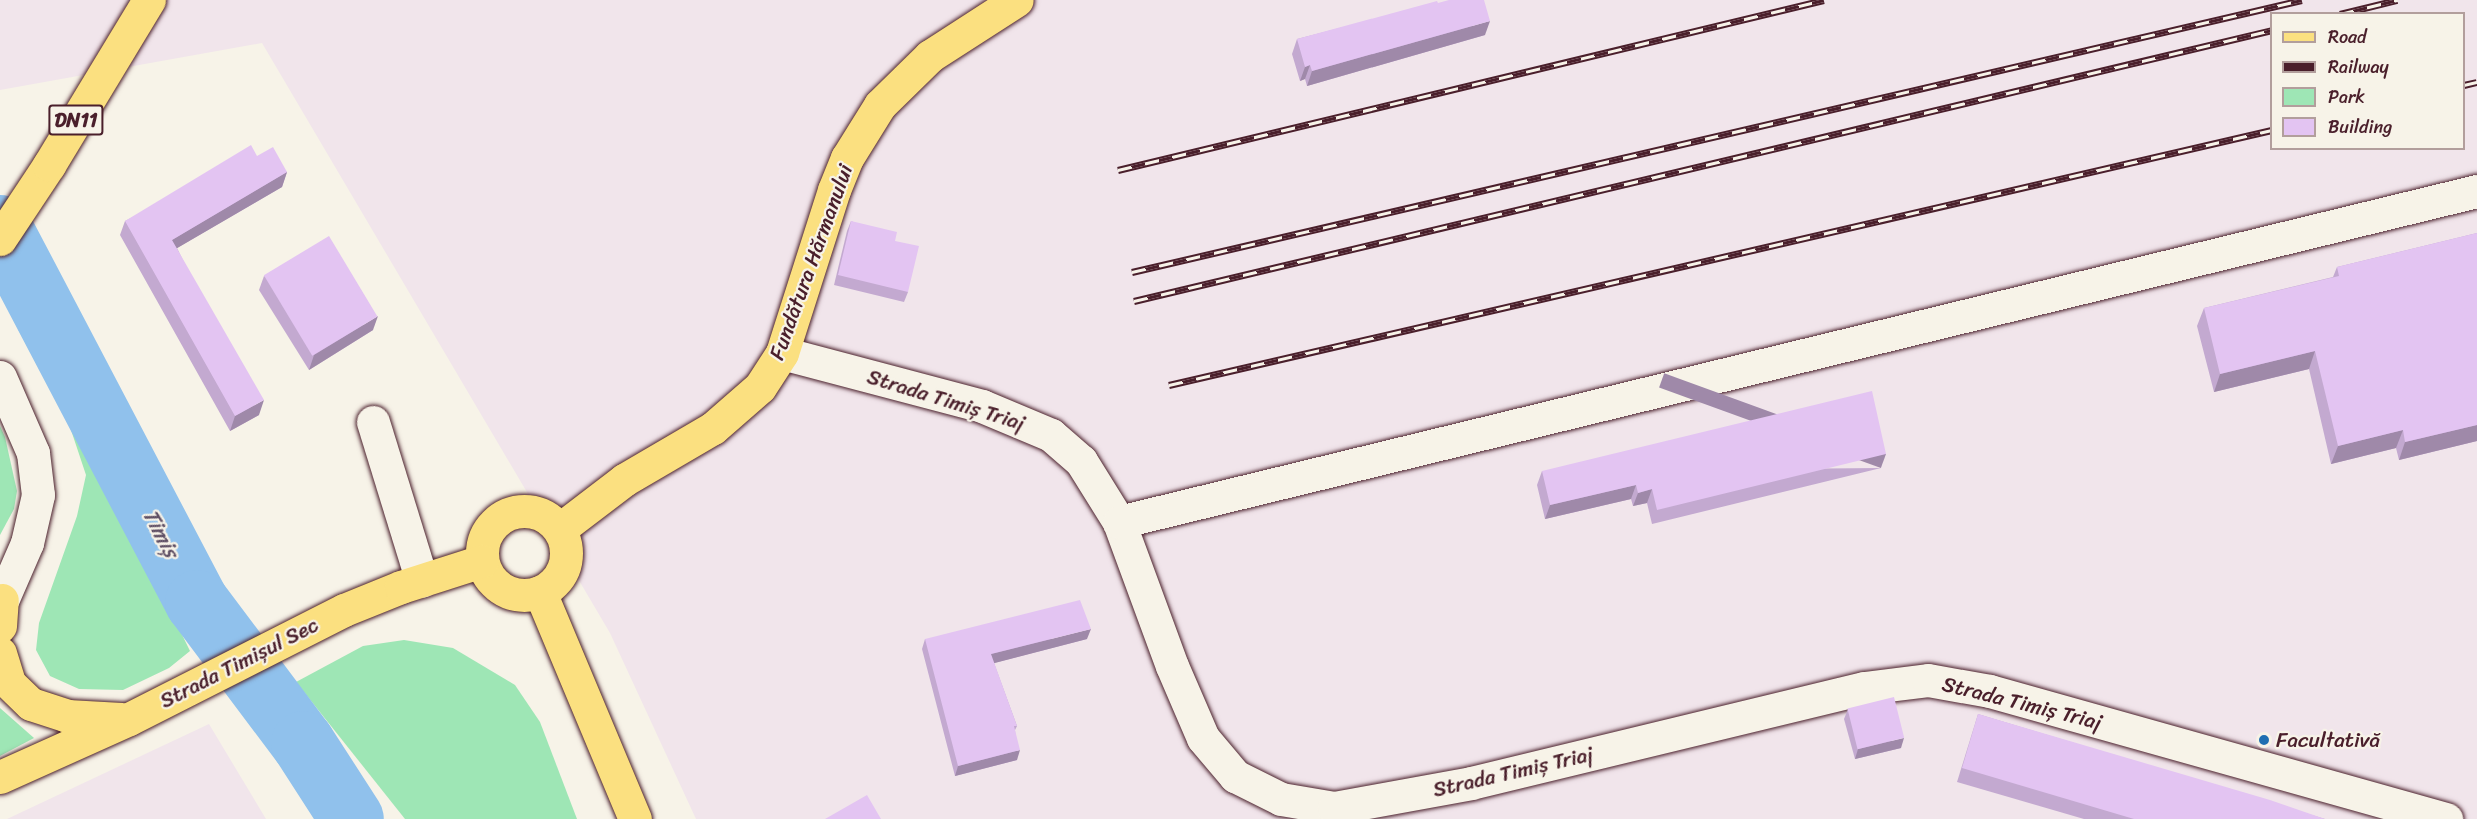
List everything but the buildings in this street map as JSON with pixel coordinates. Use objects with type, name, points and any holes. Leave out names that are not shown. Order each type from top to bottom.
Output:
[{"type":"main road","name":"DN11","points":[[0,239],[49,165],[149,0]]},
{"type":"main road","name":"Fundătura Hărmanului","points":[[560,529],[624,480],[713,428],[760,387],[782,353],[834,190],[847,158],[880,105],[930,56],[1017,0]]},
{"type":"main road","points":[[522,511],[537,512],[560,529],[566,542],[567,556],[564,569],[556,581],[540,592],[520,596],[495,585],[482,561],[482,546],[486,532],[495,521],[508,514],[522,511]]},
{"type":"main road","name":"Strada Timișul Sec","points":[[0,777],[129,719],[344,610],[482,561]]},
{"type":"main road","points":[[540,592],[635,819]]},
{"type":"main road","points":[[0,653],[9,682],[31,704],[67,716],[129,719]]},
{"type":"street","points":[[1119,522],[2477,191]]},
{"type":"street","name":"Strada Timiș Triaj","points":[[782,353],[982,406],[1052,435],[1081,461],[1119,522],[1172,666],[1203,738],[1235,776],[1281,799],[1334,808],[1460,786],[1864,688],[1928,680],[1990,691],[2446,819]]},
{"type":"street","points":[[0,377],[33,453],[38,495],[27,543],[1,610]]},
{"type":"street","points":[[373,422],[422,581]]},
{"type":"shaded area","points":[[0,0],[2477,0],[2477,819],[696,819],[610,633],[262,43],[0,90]]},
{"type":"shaded area","points":[[209,724],[266,819],[7,819]]},
{"type":"green space","points":[[27,318],[190,651],[169,668],[123,690],[79,689],[50,676],[36,650],[39,623],[77,516],[86,475],[69,424],[18,329]]},
{"type":"green space","points":[[0,426],[5,437],[17,491],[14,509],[0,535]]},
{"type":"green space","points":[[404,640],[453,648],[515,685],[540,722],[577,819],[405,819],[296,682],[363,646]]},
{"type":"green space","points":[[0,708],[34,738],[0,756]]},
{"type":"waterway","name":"Timiș","points":[[0,227],[197,602],[303,743],[352,819]]},
{"type":"railway","points":[[1118,170],[1824,0]]},
{"type":"railway","points":[[1132,272],[2302,0]]},
{"type":"railway","points":[[2348,12],[2397,0]]},
{"type":"railway","points":[[1134,301],[2270,30]]},
{"type":"railway","points":[[2465,85],[2477,82]]},
{"type":"railway","points":[[1169,385],[2270,130]]},
{"type":"place","name":"Facultativă","points":[[2264,740]]}]
